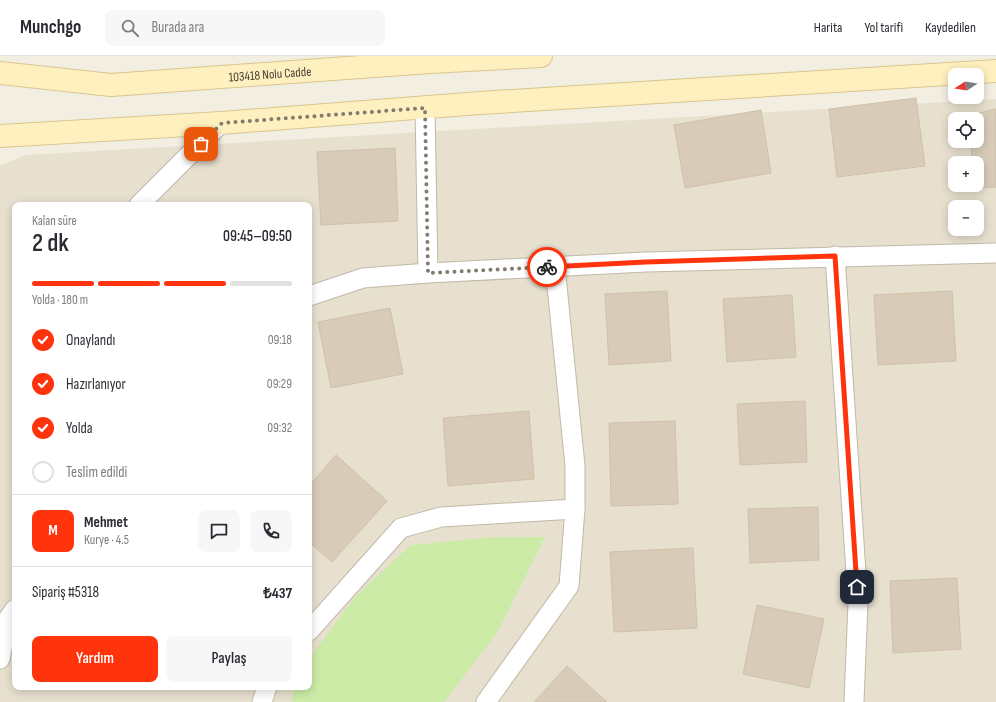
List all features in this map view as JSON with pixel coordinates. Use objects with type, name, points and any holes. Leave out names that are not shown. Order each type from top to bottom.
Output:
[{"type":"main road","name":"103418 Nolu Cadde","points":[[0,73],[111,85],[430,59],[541,56]]},
{"type":"main road","points":[[0,136],[222,123],[480,103],[996,71]]},
{"type":"street","points":[[425,108],[428,273]]},
{"type":"street","points":[[142,202],[222,123]]},
{"type":"street","points":[[312,295],[363,278],[428,273],[556,266],[835,256],[996,253]]},
{"type":"street","points":[[835,256],[858,603],[854,702]]},
{"type":"street","points":[[486,702],[569,586],[575,509],[575,466],[556,266]]},
{"type":"street","points":[[312,628],[401,528],[440,517],[575,509]]},
{"type":"street","points":[[0,659],[8,619],[12,613]]},
{"type":"street","points":[[262,702],[266,690]]},
{"type":"shaded area","points":[[996,99],[996,702],[0,702],[0,166],[25,155],[948,102],[948,104],[984,104],[984,100]]},
{"type":"green space","points":[[495,537],[545,537],[497,633],[444,702],[292,702],[294,690],[312,690],[312,655],[355,597],[411,545]]},
{"type":"building","points":[[916,98],[925,166],[837,177],[829,109]]},
{"type":"building","points":[[996,109],[996,187],[984,188],[984,156],[972,156],[971,148],[984,148],[983,112]]},
{"type":"building","points":[[761,110],[771,173],[685,188],[674,125]]},
{"type":"building","points":[[395,148],[398,221],[321,225],[317,152]]},
{"type":"building","points":[[667,291],[671,361],[609,365],[605,294]]},
{"type":"building","points":[[952,291],[956,361],[878,365],[874,295]]},
{"type":"building","points":[[792,295],[796,357],[727,362],[723,299]]},
{"type":"building","points":[[390,308],[403,374],[331,388],[318,322]]},
{"type":"building","points":[[805,401],[807,462],[740,465],[737,404]]},
{"type":"building","points":[[529,411],[534,479],[448,486],[443,418]]},
{"type":"building","points":[[675,421],[678,504],[611,506],[609,423]]},
{"type":"building","points":[[336,455],[387,501],[332,562],[312,545],[312,483]]},
{"type":"building","points":[[818,507],[819,560],[750,563],[748,509]]},
{"type":"building","points":[[693,548],[697,628],[614,632],[610,552]]},
{"type":"building","points":[[957,578],[961,649],[893,653],[890,581]]},
{"type":"building","points":[[757,605],[824,619],[809,688],[743,674]]},
{"type":"building","points":[[567,666],[607,702],[534,702]]},
{"type":"way so far","points":[[201,144],[222,123],[425,108],[428,273],[547,267]]},
{"type":"route","points":[[547,267],[646,262],[835,256],[857,587]]}]
